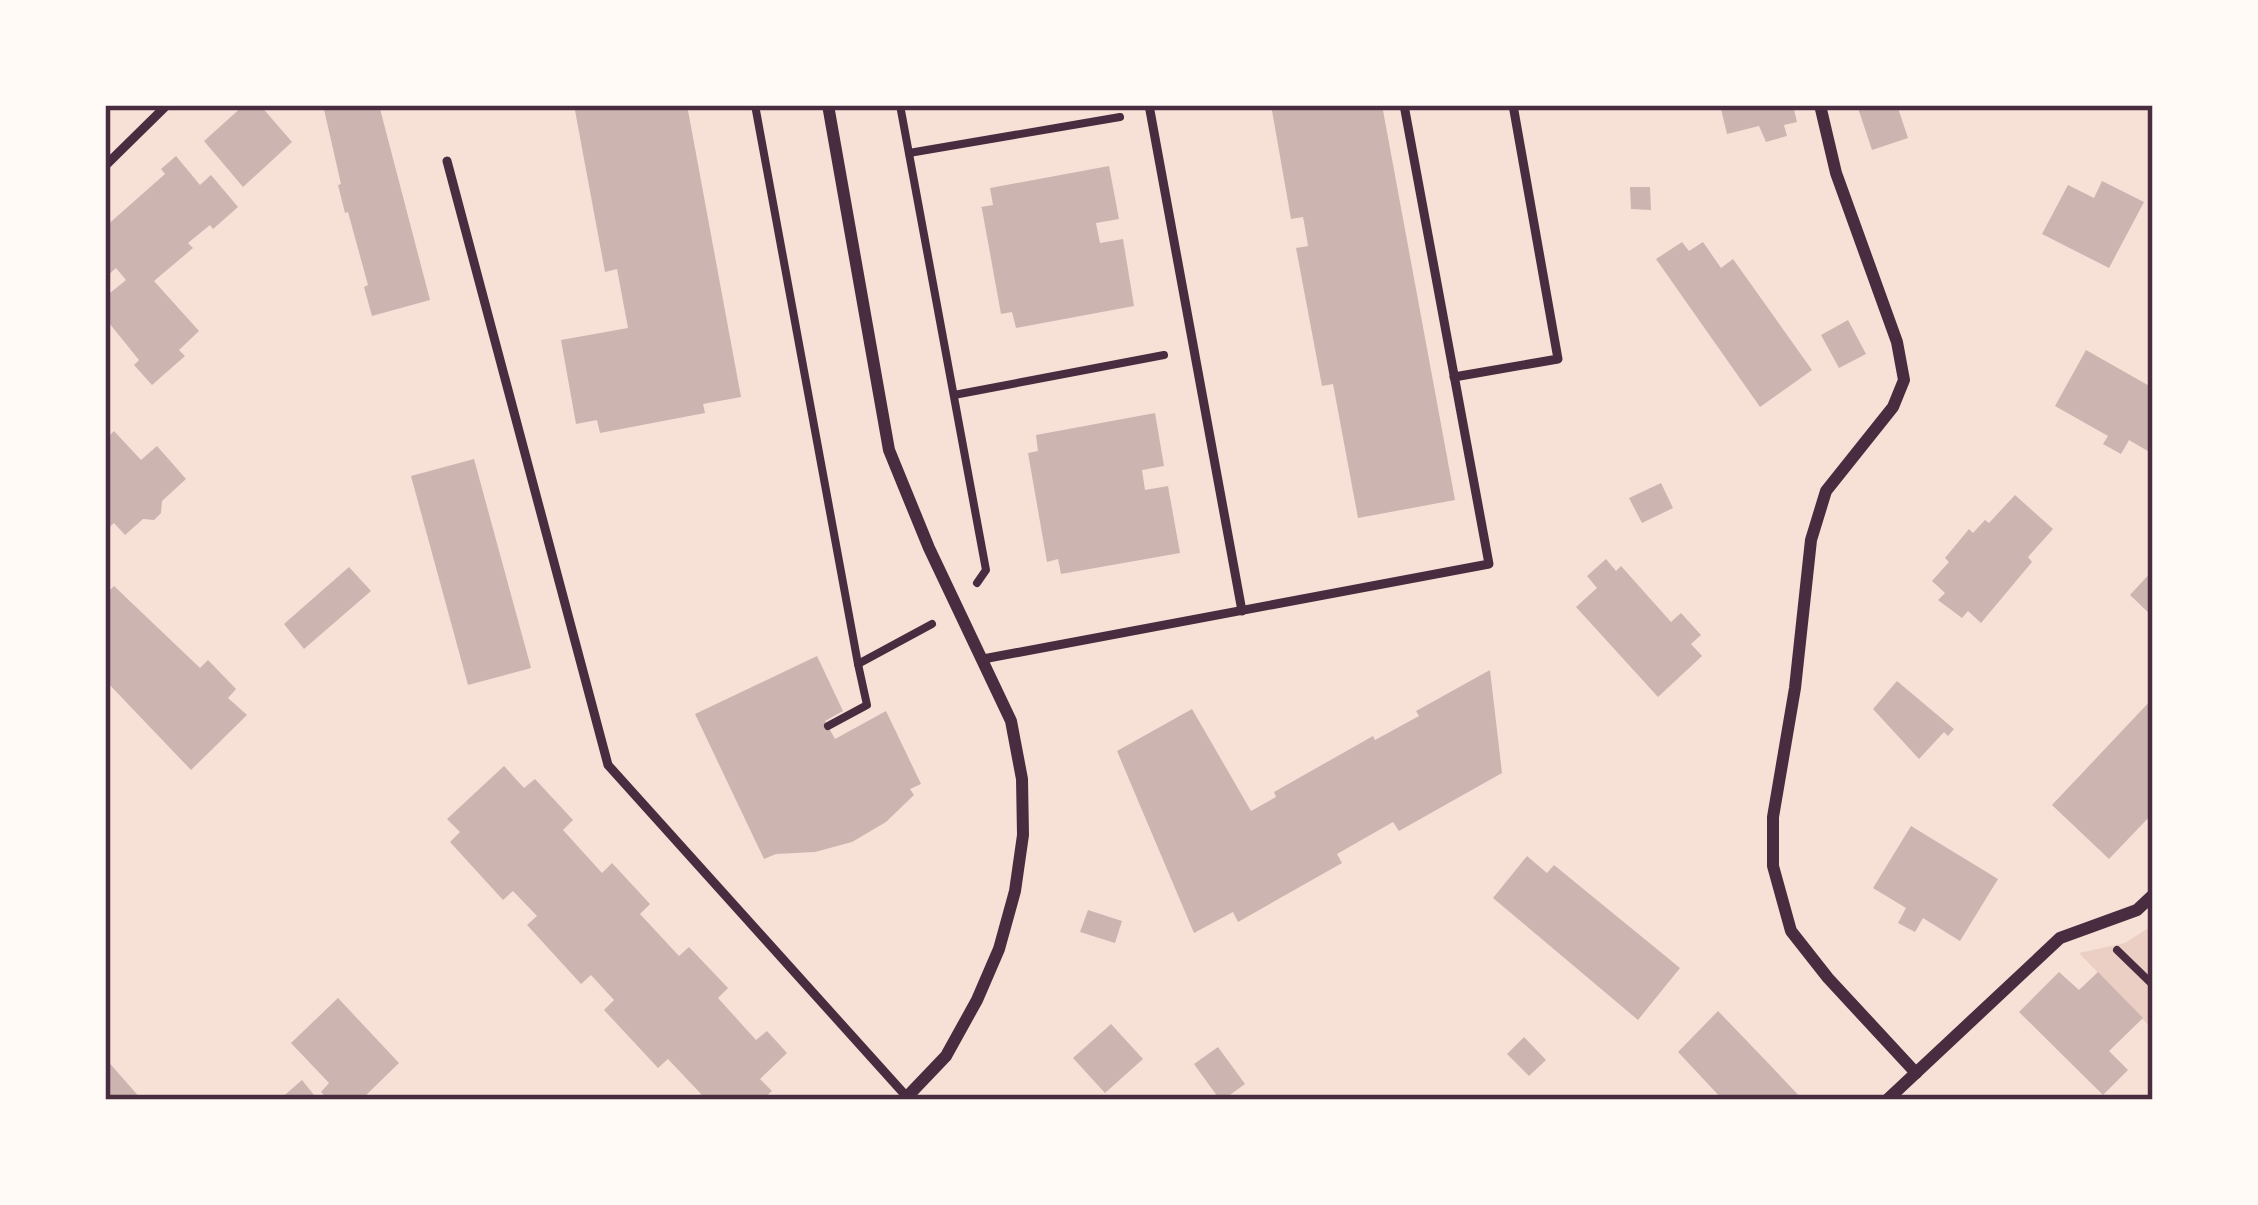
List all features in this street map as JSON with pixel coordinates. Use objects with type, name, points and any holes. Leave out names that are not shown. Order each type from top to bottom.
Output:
[{"type":"street","points":[[828,105],[889,450],[929,548],[1011,721],[1022,778],[1023,835],[1015,891],[999,949],[946,1056],[906,1099]]},
{"type":"street","points":[[1820,105],[1836,173],[1897,342],[1904,380],[1893,407],[1826,491],[1811,540],[1795,688],[1773,818],[1773,866],[1791,931],[1828,979],[1916,1073]]},
{"type":"street","points":[[1887,1100],[2060,938],[2137,910],[2153,895]]},
{"type":"lane","points":[[105,166],[167,105]]},
{"type":"lane","points":[[983,659],[1489,564],[1404,105]]},
{"type":"lane","points":[[1454,377],[1558,358],[1513,105]]},
{"type":"lane","points":[[1149,108],[1242,611]]},
{"type":"lane","points":[[447,160],[608,765],[906,1099]]},
{"type":"path","points":[[909,153],[1149,108]]},
{"type":"path","points":[[953,395],[1194,349]]},
{"type":"path","points":[[828,726],[867,705],[859,664]]},
{"type":"path","points":[[2105,921],[2116,950],[2153,985]]},
{"type":"shaded area","points":[[2153,925],[2153,1030],[2079,953],[2125,943]]},
{"type":"building","points":[[244,105],[260,105],[292,142],[243,187],[204,141]]},
{"type":"building","points":[[323,105],[379,105],[430,300],[372,316]]},
{"type":"building","points":[[574,105],[687,105],[741,397],[703,404],[705,413],[600,433],[597,420],[576,424],[561,340],[628,328],[617,269],[605,272]]},
{"type":"building","points":[[1271,105],[1382,105],[1455,500],[1358,518],[1333,384],[1322,386],[1296,248],[1308,246],[1303,217],[1291,219]]},
{"type":"building","points":[[1720,105],[1793,105],[1797,122],[1784,125],[1787,136],[1766,142],[1759,126],[1727,134]]},
{"type":"building","points":[[1857,105],[1897,105],[1908,138],[1872,150]]},
{"type":"building","points":[[176,156],[200,185],[211,175],[238,207],[188,243],[193,248],[154,281],[199,331],[179,350],[185,356],[152,385],[134,365],[139,360],[105,318],[105,297],[126,280],[116,268],[105,278],[105,227],[165,174],[161,169]]},
{"type":"building","points":[[1109,166],[1119,219],[1096,223],[1100,243],[1123,239],[1134,306],[1016,328],[1012,312],[1001,314],[981,207],[993,205],[990,188]]},
{"type":"building","points":[[2102,181],[2144,202],[2109,268],[2042,234],[2068,185],[2094,198]]},
{"type":"building","points":[[1630,187],[1650,187],[1651,210],[1631,209]]},
{"type":"building","points":[[1682,242],[1689,251],[1703,242],[1721,268],[1733,259],[1812,370],[1760,407],[1656,259]]},
{"type":"building","points":[[1848,320],[1866,354],[1839,368],[1821,335]]},
{"type":"building","points":[[2086,350],[2153,388],[2153,454],[2129,440],[2121,454],[2103,444],[2108,436],[2055,406]]},
{"type":"building","points":[[1155,413],[1164,466],[1142,470],[1145,490],[1168,486],[1180,553],[1061,574],[1058,559],[1047,562],[1028,453],[1038,451],[1036,435]]},
{"type":"building","points":[[114,431],[141,460],[157,446],[186,479],[162,501],[161,513],[154,520],[143,519],[125,535],[114,523],[105,531],[105,440]]},
{"type":"building","points":[[474,459],[531,668],[468,685],[411,476]]},
{"type":"building","points":[[1661,483],[1673,508],[1642,523],[1629,498]]},
{"type":"building","points":[[2015,495],[2053,529],[1981,623],[1968,611],[1962,618],[1938,600],[1945,593],[1932,581],[1969,529],[1973,533],[1985,520],[1989,523]]},
{"type":"building","points":[[1606,559],[1616,571],[1621,566],[1671,622],[1681,613],[1701,635],[1691,644],[1702,656],[1658,697],[1576,607],[1597,588],[1587,576]]},
{"type":"building","points":[[349,567],[371,591],[304,649],[284,624]]},
{"type":"building","points":[[2153,570],[2153,617],[2130,595]]},
{"type":"building","points":[[114,586],[200,668],[208,660],[236,689],[228,698],[247,715],[191,770],[105,680],[105,595]]},
{"type":"building","points":[[817,656],[843,711],[825,721],[835,739],[886,711],[921,784],[910,789],[914,795],[886,822],[852,842],[764,859],[695,714]]},
{"type":"building","points":[[1490,670],[1502,773],[1399,831],[1393,822],[1337,854],[1342,863],[1238,922],[1233,912],[1194,933],[1117,751],[1192,709],[1251,811],[1276,797],[1274,792],[1373,736],[1375,740],[1419,716],[1416,711]]},
{"type":"building","points":[[1897,681],[1954,729],[1948,736],[1944,732],[1919,759],[1873,709]]},
{"type":"building","points":[[2153,698],[2153,813],[2109,859],[2052,805]]},
{"type":"building","points":[[504,766],[524,788],[535,779],[573,820],[563,830],[602,873],[612,863],[650,904],[640,914],[679,956],[689,947],[728,988],[718,998],[756,1040],[767,1031],[787,1053],[760,1079],[772,1091],[762,1100],[695,1100],[701,1094],[668,1059],[658,1068],[604,1010],[614,1000],[591,975],[581,984],[527,925],[537,916],[513,891],[503,900],[450,842],[460,832],[447,819]]},
{"type":"building","points":[[1911,826],[1998,879],[1960,941],[1923,918],[1915,932],[1898,923],[1906,908],[1873,888]]},
{"type":"building","points":[[1527,856],[1547,873],[1554,865],[1680,968],[1638,1020],[1493,898]]},
{"type":"building","points":[[1088,910],[1122,921],[1115,943],[1080,932]]},
{"type":"building","points":[[2059,972],[2079,990],[2098,972],[2143,1018],[2109,1051],[2128,1070],[2103,1095],[2019,1012]]},
{"type":"building","points":[[338,998],[399,1063],[361,1100],[329,1100],[321,1092],[329,1083],[291,1043]]},
{"type":"building","points":[[1718,1011],[1803,1100],[1723,1100],[1678,1052]]},
{"type":"building","points":[[1111,1024],[1143,1059],[1105,1093],[1073,1058]]},
{"type":"building","points":[[1524,1037],[1546,1060],[1529,1076],[1507,1054]]},
{"type":"building","points":[[1218,1047],[1245,1084],[1223,1100],[1194,1064]]},
{"type":"building","points":[[105,1058],[142,1100],[105,1100]]},
{"type":"building","points":[[302,1080],[318,1100],[279,1100]]}]
